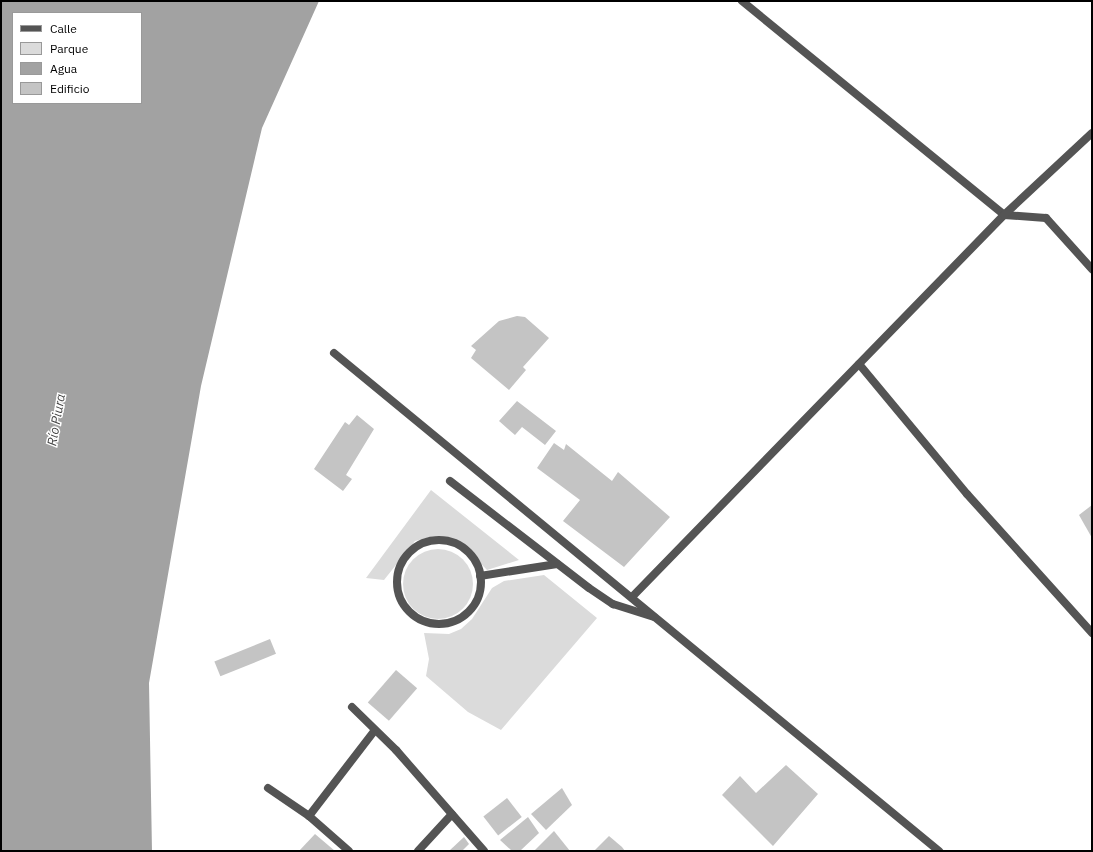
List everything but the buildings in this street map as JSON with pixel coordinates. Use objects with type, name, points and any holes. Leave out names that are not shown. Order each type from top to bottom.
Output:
[{"type":"street","points":[[742,1],[1004,215],[1046,218],[1092,269]]},
{"type":"street","points":[[632,597],[1004,215],[1092,133]]},
{"type":"street","points":[[334,353],[940,851]]},
{"type":"street","points":[[859,364],[967,494],[1092,633]]},
{"type":"street","points":[[450,480],[557,564],[613,604],[657,618]]},
{"type":"street","points":[[434,541],[461,547],[472,556],[480,576],[479,597],[472,609],[449,623],[423,621],[403,603],[398,591],[399,571],[408,554],[434,541]]},
{"type":"street","points":[[480,576],[557,564]]},
{"type":"street","points":[[352,707],[375,730],[484,851]]},
{"type":"street","points":[[309,816],[375,730]]},
{"type":"street","points":[[268,788],[309,816],[349,851]]},
{"type":"street","points":[[418,851],[452,814]]},
{"type":"green space","points":[[431,490],[519,560],[487,570],[460,542],[434,536],[415,541],[384,580],[366,578]]},
{"type":"green space","points":[[438,549],[457,555],[467,565],[473,584],[467,603],[457,613],[438,619],[419,613],[409,603],[403,584],[409,565],[419,555]]},
{"type":"green space","points":[[544,575],[597,618],[501,730],[468,712],[426,676],[429,659],[424,633],[449,634],[461,629],[472,619],[492,588],[504,581]]},
{"type":"water","name":"Río Piura","points":[[1,1],[319,1],[262,128],[201,386],[149,683],[152,851],[1,851]]}]
